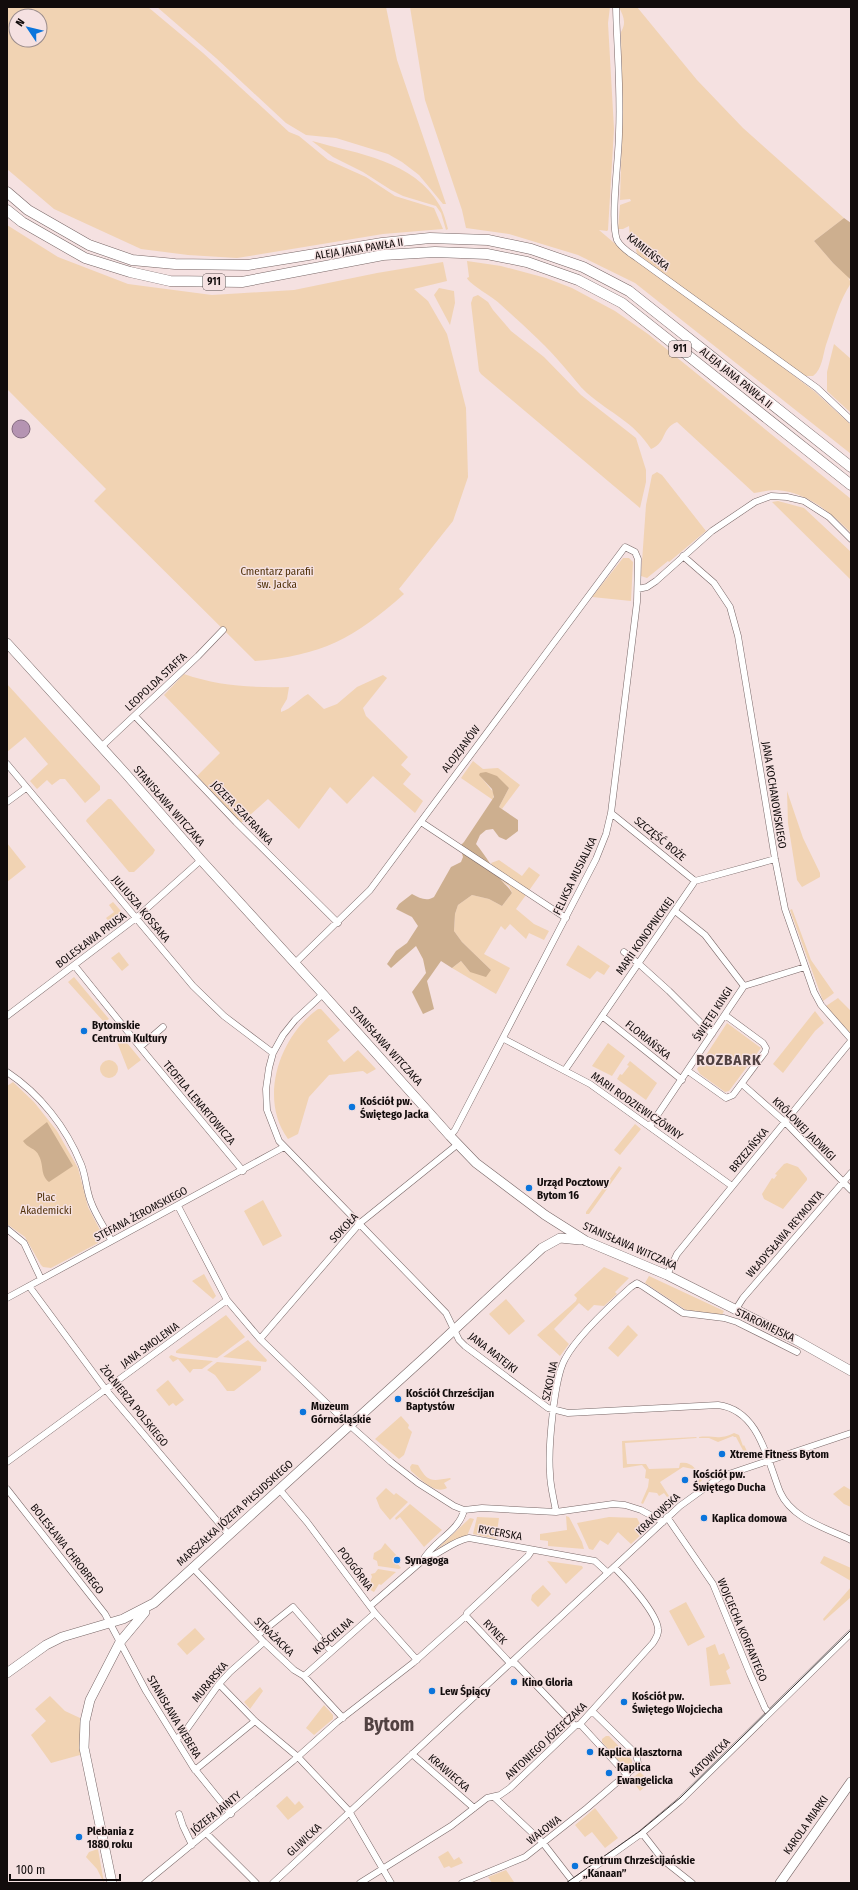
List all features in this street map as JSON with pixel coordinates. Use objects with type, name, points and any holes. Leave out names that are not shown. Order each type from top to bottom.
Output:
[{"type":"main road","name":"ALEJA JANA PAWŁA II","points":[[7,192],[28,210],[89,244],[132,260],[161,263],[248,265],[382,243],[430,238],[488,240],[531,249],[583,267],[629,291],[851,467]]},
{"type":"main road","name":"ALEJA JANA PAWŁA II","points":[[7,210],[22,222],[85,258],[130,272],[170,281],[242,282],[383,255],[434,252],[487,254],[527,262],[549,269],[578,280],[622,303],[851,485]]},
{"type":"main road","name":"STANISŁAWA WITCZAKA","points":[[7,643],[450,1136],[491,1175],[545,1214],[586,1241],[667,1276],[736,1309],[851,1371]]},
{"type":"main road","name":"MARSZAŁKA JÓZEFA PIŁSUDSKIEGO","points":[[7,1673],[46,1645],[62,1637],[134,1615],[154,1603],[546,1244],[563,1237],[586,1241]]},
{"type":"main road","points":[[112,1883],[84,1748],[85,1720],[90,1700],[120,1642],[129,1629],[154,1603]]},
{"type":"main road","name":"KAROLA MIARKI","points":[[781,1883],[851,1782]]},
{"type":"street","name":"KAMIEŃSKA","points":[[616,7],[619,131],[615,207],[618,240],[631,254],[817,388],[851,420]]},
{"type":"street","points":[[638,589],[643,589],[656,581],[712,531],[755,502],[771,496],[786,497],[804,501],[829,517],[851,539]]},
{"type":"street","name":"ALOJZJANÓW","points":[[295,963],[338,923],[370,890],[625,547],[635,552]]},
{"type":"street","name":"FELIKSA MUSIALIKA","points":[[450,1136],[455,1130],[504,1039],[596,859],[606,834],[611,813],[638,589],[638,559],[635,552]]},
{"type":"street","name":"JANA KOCHANOWSKIEGO","points":[[683,556],[714,582],[730,606],[738,636],[774,859],[785,909],[821,1005],[851,1040]]},
{"type":"street","name":"LEOPOLDA STAFFA","points":[[102,747],[223,630]]},
{"type":"street","name":"JÓZEFA SZAFRANKA","points":[[135,716],[236,822],[338,923]]},
{"type":"street","name":"JULIUSZA KOSSAKA","points":[[7,764],[136,918],[209,1002],[273,1052]]},
{"type":"street","points":[[7,802],[26,788]]},
{"type":"street","name":"SZCZĘŚĆ BOŻE","points":[[611,813],[695,881]]},
{"type":"street","points":[[424,824],[566,918]]},
{"type":"street","points":[[695,881],[774,859]]},
{"type":"street","name":"BOLESŁAWA PRUSA","points":[[7,1016],[136,918],[201,860]]},
{"type":"street","name":"MARII KONOPNICKIEJ","points":[[565,1070],[695,881]]},
{"type":"street","points":[[675,911],[704,935],[744,986]]},
{"type":"street","points":[[624,952],[638,963],[712,1034]]},
{"type":"street","name":"TEOFILA LENARTOWICZA","points":[[74,965],[243,1171]]},
{"type":"street","name":"ŚWIĘTEJ KINGI","points":[[650,1126],[744,986],[806,967]]},
{"type":"street","name":"JANA MATEJKI","points":[[323,994],[295,1020],[273,1052],[268,1068],[266,1089],[267,1110],[275,1133],[284,1147],[360,1223],[446,1313],[459,1340],[465,1346],[554,1411]]},
{"type":"street","points":[[688,1071],[724,1098],[733,1095],[766,1048],[763,1042],[725,1015]]},
{"type":"street","name":"FLORIAŃSKA","points":[[602,1016],[682,1080]]},
{"type":"street","points":[[140,1047],[163,1027]]},
{"type":"street","name":"MARII RODZIEWICZÓWNY","points":[[504,1039],[590,1084],[732,1186]]},
{"type":"street","name":"BRZEZIŃSKA","points":[[667,1276],[677,1254],[851,1040]]},
{"type":"street","points":[[7,1072],[24,1084],[41,1101],[62,1128],[81,1165],[91,1203],[111,1240]]},
{"type":"street","name":"KRÓLOWEJ JADWIGI","points":[[742,1084],[785,1122],[851,1190]]},
{"type":"street","name":"SOKOŁA","points":[[260,1340],[360,1223],[458,1144]]},
{"type":"street","name":"STEFANA ŻEROMSKIEGO","points":[[7,1298],[111,1240],[243,1171],[284,1147]]},
{"type":"street","name":"WŁADYSŁAWA REYMONTA","points":[[736,1309],[743,1298],[851,1173]]},
{"type":"street","points":[[178,1206],[228,1300],[260,1340],[350,1425],[418,1483],[454,1506],[464,1510],[461,1521],[428,1551],[422,1560],[370,1606]]},
{"type":"street","points":[[7,1229],[24,1243],[41,1279]]},
{"type":"street","name":"STAROMIEJSKA","points":[[637,1283],[683,1313],[724,1318],[737,1322],[797,1352]]},
{"type":"street","name":"SZKOLNA","points":[[556,1512],[550,1474],[554,1411],[558,1380],[564,1359],[578,1340],[616,1301],[637,1283]]},
{"type":"street","name":"ŻOŁNIERZA POLSKIEGO","points":[[29,1286],[106,1390],[229,1534]]},
{"type":"street","name":"JANA SMOLENIA","points":[[7,1462],[228,1300]]},
{"type":"street","points":[[554,1411],[568,1413],[718,1405],[729,1406],[747,1420],[758,1433],[784,1501],[791,1509],[799,1515],[851,1540]]},
{"type":"street","name":"KRAKOWSKA","points":[[510,1662],[680,1506],[720,1477],[769,1462],[851,1433]]},
{"type":"street","name":"BOLESŁAWA CHROBREGO","points":[[7,1489],[100,1608],[110,1623]]},
{"type":"street","name":"PODGÓRNA","points":[[279,1489],[307,1522],[370,1606],[417,1660]]},
{"type":"street","name":"WOJCIECHA KORFANTEGO","points":[[464,1510],[482,1508],[556,1512],[613,1504],[625,1505],[665,1520],[713,1584],[750,1674],[765,1708],[769,1713]]},
{"type":"street","name":"RYCERSKA","points":[[422,1560],[434,1556],[461,1540],[469,1538],[595,1561],[608,1573]]},
{"type":"street","name":"RYCERSKA","points":[[466,1616],[467,1613],[528,1556],[532,1550]]},
{"type":"street","name":"ANTONIEGO JÓZEFCZAKA","points":[[360,1883],[451,1826],[487,1798],[494,1797],[510,1788],[592,1711],[650,1646],[658,1635],[658,1628],[650,1608],[614,1567]]},
{"type":"street","name":"STRAŻACKA","points":[[192,1568],[264,1642],[294,1670],[304,1676],[343,1718]]},
{"type":"street","points":[[258,1636],[292,1607],[331,1651]]},
{"type":"street","name":"KOŚCIELNA","points":[[304,1676],[375,1612]]},
{"type":"street","points":[[298,1757],[337,1722],[417,1660],[466,1616]]},
{"type":"street","name":"RYNEK","points":[[466,1616],[510,1662],[516,1664],[627,1775]]},
{"type":"street","name":"STANISŁAWA WEBERA","points":[[110,1623],[146,1691],[195,1770],[231,1814]]},
{"type":"street","name":"KATOWICKA","points":[[573,1883],[642,1833],[680,1801],[851,1633]]},
{"type":"street","name":"MURARSKA","points":[[176,1739],[184,1733],[219,1684],[264,1642]]},
{"type":"street","points":[[349,1812],[510,1662]]},
{"type":"street","points":[[219,1684],[255,1721],[298,1757],[349,1812],[391,1883]]},
{"type":"street","name":"WAŁOWA","points":[[462,1883],[515,1862],[543,1843],[627,1775],[638,1763],[636,1754],[592,1711]]},
{"type":"street","points":[[195,1770],[255,1721]]},
{"type":"street","name":"KRAWIECKA","points":[[412,1754],[474,1808]]},
{"type":"street","name":"JÓZEFA JAINTY","points":[[145,1883],[207,1834],[298,1757]]},
{"type":"street","points":[[494,1797],[543,1843],[573,1883]]},
{"type":"street","name":"GLIWICKA","points":[[274,1883],[349,1812]]},
{"type":"street","points":[[179,1814],[182,1826],[192,1845]]},
{"type":"street","points":[[642,1833],[663,1860],[692,1883]]},
{"type":"street","points":[[207,1834],[256,1883]]},
{"type":"green space","points":[[7,7],[148,7],[203,53],[289,132],[299,136],[328,160],[366,177],[395,196],[434,208],[443,229],[383,234],[237,258],[188,255],[141,249],[54,209],[7,169]]},
{"type":"green space","points":[[157,7],[386,7],[397,60],[446,204],[443,204],[419,175],[402,162],[388,154],[336,138],[306,135],[286,123],[216,58]]},
{"type":"green space","points":[[410,7],[610,7],[608,23],[614,129],[608,230],[599,230],[626,253],[697,302],[814,391],[851,425],[851,454],[635,283],[578,255],[509,234],[466,228],[462,210],[425,100]]},
{"type":"green space","points":[[619,7],[637,7],[697,80],[743,128],[844,218],[814,241],[833,263],[847,275],[851,283],[837,312],[821,365],[813,376],[805,376],[638,257],[636,250],[638,246],[630,238],[629,226],[623,229],[618,229],[620,205],[631,201],[630,199],[620,200],[622,132],[621,32],[624,22]]},
{"type":"green space","points":[[312,141],[384,161],[416,178],[429,191],[440,206],[448,229],[446,230],[441,213],[436,206],[403,196],[391,190],[363,172],[333,157]]},
{"type":"green space","name":"Cmentarz parafii św. Jacka","points":[[7,225],[58,257],[128,284],[212,295],[294,290],[377,273],[443,262],[447,281],[414,289],[428,301],[447,334],[466,408],[468,477],[453,521],[399,589],[404,594],[369,622],[336,642],[299,655],[255,661],[94,501],[106,489],[7,389]]},
{"type":"green space","points":[[467,261],[501,266],[546,278],[572,288],[615,311],[648,334],[851,499],[851,533],[835,518],[808,499],[776,490],[754,493],[677,422],[668,428],[660,443],[651,449],[637,431],[584,390],[558,359],[497,301],[469,281],[467,278],[469,277]]},
{"type":"green space","points":[[439,288],[454,291],[455,303],[450,325],[434,295]]},
{"type":"green space","points":[[478,295],[488,302],[511,331],[544,357],[581,395],[636,438],[646,470],[646,482],[640,508],[481,374],[479,371],[471,303],[473,297]]},
{"type":"green space","points":[[834,344],[851,359],[851,413],[827,391],[827,372]]},
{"type":"green space","points":[[657,472],[662,475],[706,531],[647,578],[641,576],[646,505],[652,475]]},
{"type":"green space","points":[[778,501],[804,508],[851,552],[851,580],[772,502]]},
{"type":"green space","points":[[623,558],[629,558],[633,562],[631,601],[592,597]]},
{"type":"green space","points":[[184,674],[223,684],[262,687],[289,687],[287,699],[281,709],[281,712],[288,709],[308,694],[324,709],[337,704],[357,687],[383,675],[387,678],[363,708],[366,716],[408,757],[401,765],[411,774],[403,784],[423,801],[415,813],[373,776],[347,804],[330,787],[299,829],[268,799],[241,823],[197,776],[220,753],[164,695]]},
{"type":"green space","points":[[7,684],[100,786],[100,790],[85,803],[65,779],[60,779],[52,785],[47,780],[37,789],[30,781],[48,764],[25,737],[7,752]]},
{"type":"green space","points":[[473,761],[483,769],[498,768],[520,785],[502,809],[499,807],[509,788],[481,777],[494,793],[493,800],[461,778]]},
{"type":"green space","points":[[787,791],[803,838],[820,873],[820,877],[802,887],[797,880],[788,823]]},
{"type":"green space","points":[[108,799],[111,799],[155,850],[153,854],[134,872],[129,872],[86,821]]},
{"type":"green space","points":[[7,843],[26,867],[7,882]]},
{"type":"green space","points":[[499,860],[522,876],[529,867],[540,875],[516,909],[534,924],[549,931],[544,940],[529,933],[526,939],[510,924],[505,930],[501,926],[484,954],[510,968],[496,994],[452,968],[461,961],[470,972],[491,970],[462,942],[454,931],[455,914],[458,905],[472,895],[489,899],[502,906],[512,893],[509,886],[503,882],[491,863]]},
{"type":"green space","points":[[113,902],[121,912],[122,917],[113,926],[106,918],[114,912],[109,905]]},
{"type":"green space","points":[[792,909],[811,960],[834,993],[823,1001],[790,910]]},
{"type":"green space","points":[[578,945],[610,966],[604,975],[597,971],[590,979],[566,965]]},
{"type":"green space","points":[[119,952],[129,965],[122,971],[111,958]]},
{"type":"green space","points":[[74,977],[109,1019],[104,1022],[68,982]]},
{"type":"green space","points":[[838,998],[851,1011],[851,1031],[849,1032],[826,1006]]},
{"type":"green space","points":[[318,1009],[321,1009],[340,1030],[327,1041],[344,1062],[358,1050],[376,1069],[367,1074],[363,1071],[329,1075],[309,1097],[298,1134],[288,1139],[279,1123],[275,1105],[274,1087],[278,1069],[284,1051],[293,1035]]},
{"type":"green space","points":[[815,1011],[824,1023],[815,1031],[783,1073],[773,1064]]},
{"type":"green space","points":[[727,1023],[761,1048],[729,1091],[725,1092],[700,1074],[697,1069]]},
{"type":"green space","points":[[123,1038],[141,1060],[128,1070],[117,1042]]},
{"type":"green space","points":[[608,1043],[625,1056],[612,1076],[592,1066]]},
{"type":"green space","points":[[109,1060],[115,1063],[118,1069],[115,1075],[109,1078],[103,1075],[100,1069],[103,1063]]},
{"type":"green space","points":[[630,1061],[657,1083],[646,1100],[617,1079],[629,1066],[627,1065]]},
{"type":"green space","name":"Plac Akademicki","points":[[13,1082],[34,1102],[57,1131],[78,1168],[88,1207],[101,1232],[98,1243],[51,1268],[43,1267],[41,1265],[25,1237],[7,1224],[7,1086]]},
{"type":"green space","points":[[635,1124],[641,1129],[620,1155],[614,1150]]},
{"type":"green space","points":[[787,1163],[798,1167],[807,1180],[783,1209],[764,1199],[762,1194],[772,1178],[774,1179],[777,1175],[775,1174],[784,1164]]},
{"type":"green space","points":[[619,1166],[622,1168],[589,1214],[586,1214],[586,1212]]},
{"type":"green space","points":[[263,1200],[282,1236],[263,1246],[244,1211]]},
{"type":"green space","points":[[604,1267],[629,1278],[615,1292],[617,1294],[604,1306],[594,1305],[588,1311],[579,1303],[554,1329],[569,1344],[560,1356],[537,1335],[576,1301],[577,1298],[574,1295]]},
{"type":"green space","points":[[204,1274],[216,1296],[213,1299],[192,1281]]},
{"type":"green space","points":[[649,1276],[724,1311],[722,1315],[686,1310],[645,1283]]},
{"type":"green space","points":[[506,1299],[525,1321],[509,1335],[489,1314]]},
{"type":"green space","points":[[226,1315],[245,1337],[217,1358],[176,1353],[176,1351]]},
{"type":"green space","points":[[628,1325],[638,1335],[618,1357],[608,1348]]},
{"type":"green space","points":[[248,1340],[267,1360],[266,1362],[223,1357]]},
{"type":"green space","points":[[171,1355],[179,1358],[213,1361],[202,1369],[193,1369],[190,1373],[178,1359],[173,1362],[169,1357]]},
{"type":"green space","points":[[217,1362],[261,1366],[261,1370],[234,1391],[227,1391],[215,1375],[207,1370]]},
{"type":"green space","points":[[168,1380],[184,1400],[176,1406],[173,1403],[169,1406],[156,1390]]},
{"type":"green space","points":[[401,1416],[409,1425],[408,1428],[412,1432],[404,1455],[399,1459],[375,1439]]},
{"type":"green space","points":[[734,1433],[739,1435],[743,1446],[744,1445],[747,1451],[747,1458],[736,1437],[733,1436],[718,1442],[709,1438],[699,1438],[724,1437]]},
{"type":"green space","points":[[697,1438],[625,1443],[627,1464],[646,1464],[649,1469],[679,1468],[680,1463],[688,1463],[694,1467],[702,1480],[697,1485],[699,1479],[693,1469],[683,1467],[660,1482],[669,1496],[667,1497],[664,1493],[659,1496],[657,1493],[649,1492],[643,1504],[641,1503],[648,1487],[649,1479],[645,1478],[646,1470],[642,1465],[623,1468],[622,1441]]},
{"type":"green space","points":[[412,1464],[418,1465],[428,1478],[439,1480],[450,1478],[451,1479],[444,1483],[447,1488],[442,1490],[432,1488],[411,1471],[410,1467]]},
{"type":"green space","points":[[844,1486],[851,1490],[851,1507],[844,1504],[833,1494]]},
{"type":"green space","points":[[386,1488],[394,1495],[396,1493],[408,1502],[390,1520],[380,1508],[376,1498]]},
{"type":"green space","points":[[410,1504],[442,1530],[424,1547],[400,1517],[396,1520],[395,1518]]},
{"type":"green space","points":[[566,1516],[569,1517],[584,1549],[548,1546],[548,1541],[540,1540],[540,1534],[567,1530]]},
{"type":"green space","points":[[477,1517],[499,1518],[496,1539],[473,1534]]},
{"type":"green space","points":[[609,1517],[637,1518],[644,1532],[631,1544],[618,1532],[608,1545],[600,1540],[593,1550],[589,1549],[577,1523]]},
{"type":"green space","points":[[470,1518],[474,1519],[467,1536],[445,1544],[435,1551]]},
{"type":"green space","points":[[385,1543],[398,1557],[394,1559],[401,1568],[378,1566],[377,1561],[373,1559],[374,1553],[381,1549]]},
{"type":"green space","points":[[824,1556],[851,1568],[851,1581],[820,1563]]},
{"type":"green space","points":[[547,1561],[582,1566],[583,1568],[566,1584]]},
{"type":"green space","points":[[378,1569],[396,1572],[381,1585],[379,1584],[374,1592],[367,1588],[372,1577],[371,1574],[375,1573]]},
{"type":"green space","points":[[543,1585],[551,1594],[538,1607],[531,1600],[532,1595]]},
{"type":"green space","points":[[851,1587],[851,1597],[824,1621],[823,1619]]},
{"type":"green space","points":[[686,1602],[705,1637],[688,1646],[669,1611]]},
{"type":"green space","points":[[195,1628],[205,1639],[187,1655],[177,1644]]},
{"type":"green space","points":[[715,1644],[719,1655],[724,1653],[730,1668],[726,1671],[731,1684],[710,1686],[706,1648]]},
{"type":"green space","points":[[260,1687],[263,1691],[250,1709],[244,1702]]},
{"type":"green space","points":[[50,1696],[65,1711],[80,1718],[80,1755],[51,1763],[31,1735],[46,1721],[35,1709]]},
{"type":"green space","points":[[324,1705],[333,1715],[333,1719],[314,1735],[306,1728]]},
{"type":"green space","points":[[609,1736],[632,1760],[632,1766],[629,1768],[624,1767],[602,1742],[602,1739]]},
{"type":"green space","points":[[640,1772],[650,1782],[640,1791],[631,1779]]},
{"type":"green space","points":[[287,1796],[295,1805],[299,1801],[304,1807],[288,1820],[276,1806]]},
{"type":"green space","points":[[595,1808],[618,1838],[605,1848],[592,1832],[585,1837],[575,1825]]},
{"type":"green space","points":[[98,1849],[104,1883],[97,1869],[86,1857],[89,1852]]},
{"type":"green space","points":[[448,1851],[454,1860],[459,1857],[463,1863],[451,1868],[449,1866],[444,1868],[438,1857]]},
{"type":"green space","points":[[506,1870],[514,1882],[492,1883],[488,1877]]},
{"type":"shaded area","points":[[844,218],[851,223],[851,280],[833,263],[814,241]]},
{"type":"shaded area","points":[[21,420],[27,423],[30,429],[27,435],[21,438],[15,435],[12,429],[15,423]]},
{"type":"shaded area","points":[[486,772],[497,776],[509,788],[499,807],[518,820],[518,831],[506,840],[499,837],[493,829],[486,830],[480,835],[476,844],[512,893],[502,906],[489,899],[472,895],[458,905],[455,914],[454,931],[462,942],[491,970],[486,977],[470,972],[461,961],[452,968],[441,961],[427,981],[434,1009],[423,1014],[412,992],[426,973],[423,959],[416,946],[391,968],[387,964],[396,951],[407,943],[418,926],[412,917],[396,909],[399,904],[412,894],[426,899],[434,897],[451,867],[461,862],[463,857],[460,846],[494,797],[492,789],[479,775],[480,773]]},
{"type":"shaded area","points":[[47,1122],[73,1166],[49,1182],[44,1176],[38,1153],[23,1141]]},
{"type":"tram line","points":[[566,1883],[640,1831],[680,1798],[851,1630]]},
{"type":"place","name":"Bytomskie Centrum Kultury","points":[[84,1031]]},
{"type":"place","name":"Kościół pw. Świętego Jacka","points":[[352,1107]]},
{"type":"place","name":"Urząd Pocztowy Bytom 16","points":[[529,1188]]},
{"type":"place","name":"Kościół Chrześcijan Baptystów","points":[[398,1399]]},
{"type":"place","name":"Muzeum Górnośląskie","points":[[303,1412]]},
{"type":"place","name":"Xtreme Fitness Bytom","points":[[722,1454]]},
{"type":"place","name":"Kościół pw. Świętego Ducha","points":[[685,1480]]},
{"type":"place","name":"Kaplica domowa","points":[[704,1518]]},
{"type":"place","name":"Synagoga","points":[[397,1560]]},
{"type":"place","name":"Kino Gloria","points":[[514,1682]]},
{"type":"place","name":"Lew Śpiący","points":[[432,1691]]},
{"type":"place","name":"Kościół pw. Świętego Wojciecha","points":[[624,1702]]},
{"type":"place","name":"Kaplica klasztorna","points":[[590,1752]]},
{"type":"place","name":"Kaplica Ewangelicka","points":[[609,1773]]},
{"type":"place","name":"Plebania z 1880 roku","points":[[79,1837]]},
{"type":"place","name":"Centrum Chrześcijańskie „Kanaan”","points":[[575,1866]]},
{"type":"district","name":"ROZBARK","points":[[729,1060]]},
{"type":"district","name":"Bytom","points":[[389,1724]]}]
